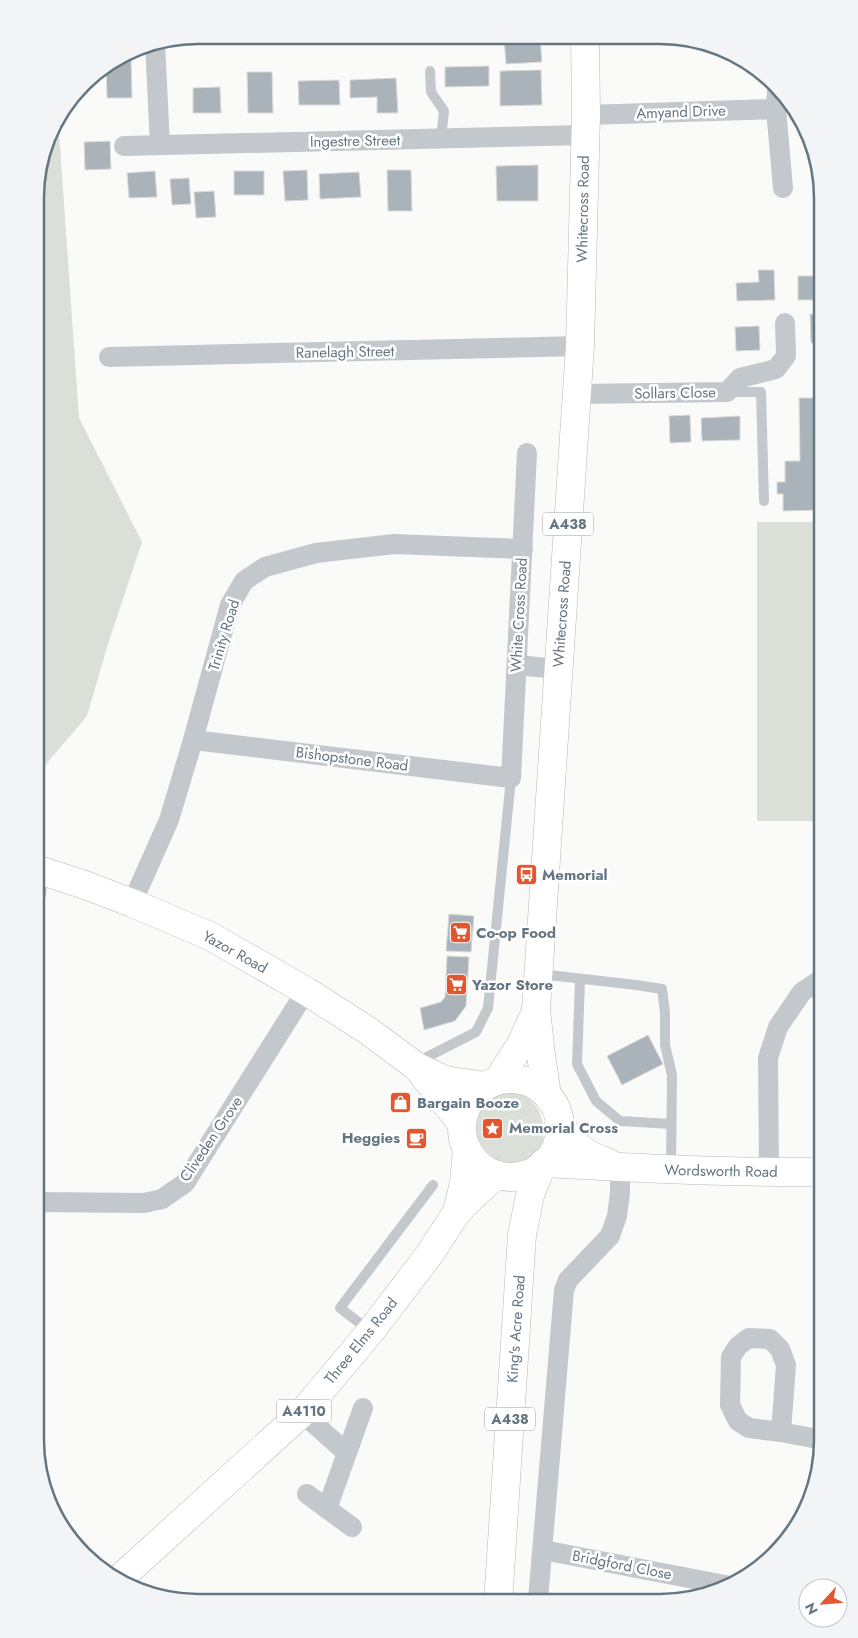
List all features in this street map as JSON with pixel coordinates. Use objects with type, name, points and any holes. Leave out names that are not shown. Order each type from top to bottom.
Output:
[{"type":"main road","name":"Whitecross Road","points":[[547,1094],[536,1010],[580,346],[585,44]]},
{"type":"main road","name":"Yazor Road","points":[[44,880],[132,903],[210,936],[306,991],[367,1030],[418,1067],[445,1080],[492,1083]]},
{"type":"main road","name":"Whitecross Road","points":[[492,1083],[521,1044],[536,1010]]},
{"type":"main road","name":"Yazor Road","points":[[418,1067],[464,1137]]},
{"type":"main road","points":[[492,1083],[518,1079],[535,1085],[547,1094]]},
{"type":"main road","name":"A438","points":[[464,1137],[463,1116],[468,1102],[474,1095],[492,1083]]},
{"type":"main road","name":"A438","points":[[543,1164],[554,1151],[558,1141],[559,1124],[556,1109],[547,1094]]},
{"type":"main road","name":"Wordsworth Road","points":[[559,1124],[575,1145],[590,1156],[620,1167]]},
{"type":"main road","points":[[464,1137],[475,1161],[483,1168],[500,1176],[524,1175],[543,1164]]},
{"type":"main road","name":"Three Elms Road","points":[[457,1212],[464,1183],[464,1137]]},
{"type":"main road","name":"Wordsworth Road","points":[[543,1164],[814,1172]]},
{"type":"main road","name":"King's Acre Road","points":[[499,1594],[522,1235],[530,1195],[543,1164]]},
{"type":"main road","name":"Three Elms Road","points":[[123,1575],[302,1413],[371,1331],[429,1255],[457,1212],[477,1192],[500,1176]]},
{"type":"main road","name":"King's Acre Road","points":[[500,1176],[516,1204],[522,1235]]},
{"type":"street","points":[[155,50],[160,145]]},
{"type":"street","name":"Amyand Drive","points":[[585,125],[777,100],[782,188]]},
{"type":"street","name":"Ingestre Street","points":[[124,146],[441,139],[585,125]]},
{"type":"street","name":"Sollars Close","points":[[577,394],[727,392],[740,378],[776,369],[786,356],[785,323]]},
{"type":"street","name":"Ranelagh Street","points":[[109,357],[580,346]]},
{"type":"street","name":"White Cross Road","points":[[511,778],[528,453]]},
{"type":"street","name":"Trinity Road","points":[[132,903],[170,820],[230,604],[244,581],[265,567],[316,554],[394,544],[523,549]]},
{"type":"street","points":[[517,665],[558,669]]},
{"type":"street","name":"Bishopstone Road","points":[[193,740],[511,778]]},
{"type":"street","points":[[769,1172],[768,1058],[778,1026],[802,992],[814,984]]},
{"type":"street","name":"Cliveden Grove","points":[[44,1202],[144,1203],[162,1199],[185,1183],[306,991]]},
{"type":"street","points":[[539,1594],[564,1290],[568,1280],[610,1236],[617,1216],[620,1193],[620,1167]]},
{"type":"street","points":[[781,1432],[786,1365],[780,1350],[770,1339],[749,1338],[738,1346],[731,1357],[730,1405],[738,1421],[749,1428],[814,1438]]},
{"type":"street","points":[[327,1509],[363,1408]]},
{"type":"street","points":[[302,1413],[347,1453]]},
{"type":"street","points":[[307,1494],[352,1527]]},
{"type":"street","name":"Bridgford Close","points":[[543,1550],[716,1583]]},
{"type":"lane","points":[[430,71],[431,92],[444,111],[441,139]]},
{"type":"lane","points":[[727,392],[762,392],[764,501]]},
{"type":"lane","points":[[418,1067],[427,1056],[476,1032],[488,1008],[511,778]]},
{"type":"lane","points":[[539,974],[636,985],[662,990],[665,1013],[665,1045],[672,1075],[671,1169]]},
{"type":"lane","points":[[580,978],[577,1064],[596,1101],[620,1121],[671,1124]]},
{"type":"lane","points":[[371,1331],[340,1308],[433,1184]]},
{"type":"shaded area","points":[[59,131],[79,418],[142,542],[108,644],[87,716],[44,767],[44,198],[49,158]]},
{"type":"shaded area","points":[[757,522],[814,522],[814,821],[757,821]]},
{"type":"shaded area","points":[[510,1089],[525,1096],[537,1107],[543,1123],[544,1136],[541,1148],[534,1157],[513,1166],[503,1165],[493,1158],[479,1141],[475,1125],[477,1109],[488,1095],[498,1090]]},
{"type":"building","points":[[505,44],[541,44],[542,62],[506,64]]},
{"type":"building","points":[[131,59],[132,98],[107,98],[106,74]]},
{"type":"building","points":[[489,66],[489,86],[445,87],[445,67]]},
{"type":"building","points":[[541,70],[542,105],[500,106],[500,71]]},
{"type":"building","points":[[247,72],[272,72],[273,113],[248,113]]},
{"type":"building","points":[[396,78],[398,113],[377,113],[377,97],[350,98],[350,80]]},
{"type":"building","points":[[339,80],[340,105],[299,105],[298,81]]},
{"type":"building","points":[[220,87],[221,113],[193,113],[193,88]]},
{"type":"building","points":[[110,141],[111,169],[85,170],[84,142]]},
{"type":"building","points":[[538,165],[538,201],[497,201],[496,166]]},
{"type":"building","points":[[307,170],[308,200],[285,201],[283,171]]},
{"type":"building","points":[[387,170],[411,170],[412,211],[388,211]]},
{"type":"building","points":[[155,171],[157,197],[129,198],[127,173]]},
{"type":"building","points":[[234,171],[264,171],[264,195],[234,195]]},
{"type":"building","points":[[359,172],[361,197],[320,199],[319,174]]},
{"type":"building","points":[[189,178],[191,204],[172,205],[170,179]]},
{"type":"building","points":[[214,191],[216,217],[196,218],[194,192]]},
{"type":"building","points":[[758,270],[774,270],[775,300],[737,301],[736,283],[759,282]]},
{"type":"building","points":[[798,276],[814,276],[814,300],[798,300]]},
{"type":"building","points":[[810,314],[814,314],[814,343],[811,343]]},
{"type":"building","points":[[759,326],[760,350],[736,351],[735,327]]},
{"type":"building","points":[[799,398],[814,398],[814,510],[783,511],[783,494],[777,494],[777,482],[785,482],[785,461],[800,461]]},
{"type":"building","points":[[690,415],[691,442],[670,443],[669,416]]},
{"type":"building","points":[[740,416],[740,440],[702,441],[701,418]]},
{"type":"building","name":"Co-op Food","points":[[449,914],[474,916],[471,952],[446,951]]},
{"type":"building","points":[[447,956],[469,957],[466,1006],[455,1021],[424,1030],[420,1008],[441,1002],[445,997]]},
{"type":"building","points":[[648,1035],[663,1064],[622,1085],[607,1056]]},
{"type":"place","name":"Memorial","points":[[526,875]]},
{"type":"place","name":"Co-op Food","points":[[460,933]]},
{"type":"place","name":"Yazor Store","points":[[456,985]]},
{"type":"place","name":"Bargain Booze","points":[[401,1103]]},
{"type":"place","name":"Memorial Cross","points":[[493,1128]]},
{"type":"place","name":"Heggies","points":[[416,1138]]}]
